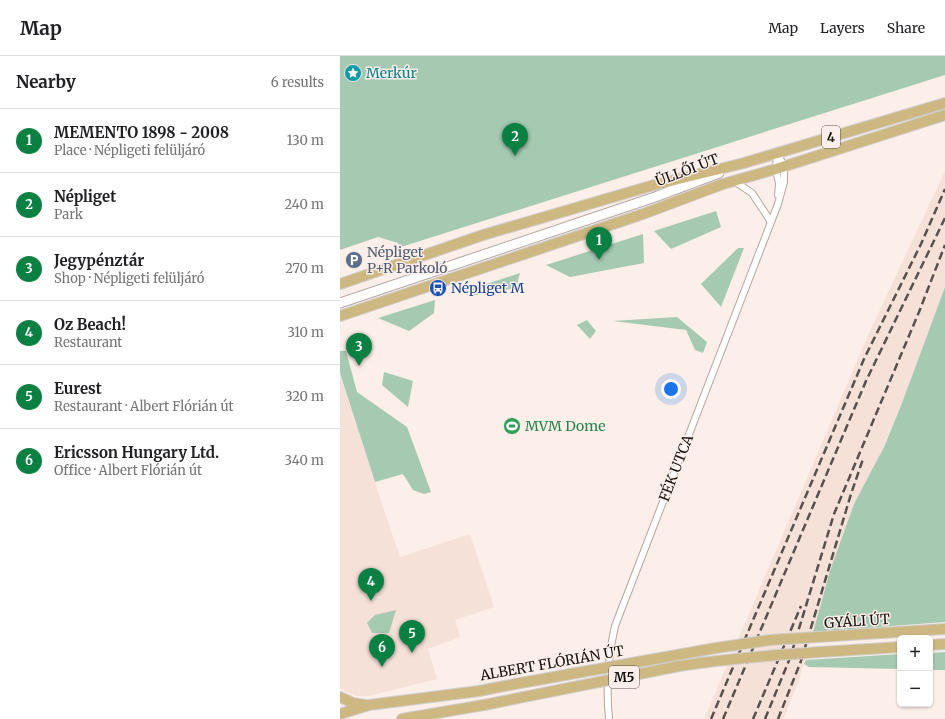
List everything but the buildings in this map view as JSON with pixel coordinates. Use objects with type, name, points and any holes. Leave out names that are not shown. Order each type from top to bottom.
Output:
[{"type":"main road","name":"ÜLLŐI ÚT","points":[[655,197],[744,163],[945,102]]},
{"type":"main road","name":"ÜLLŐI ÚT","points":[[655,197],[723,184],[780,168],[945,115]]},
{"type":"main road","points":[[340,284],[483,235],[654,185],[744,163]]},
{"type":"main road","points":[[340,316],[643,214],[723,184]]},
{"type":"main road","points":[[340,303],[655,197]]},
{"type":"main road","name":"GYÁLI ÚT","points":[[770,640],[945,629]]},
{"type":"main road","name":"ALBERT FLÓRIÁN ÚT","points":[[340,714],[369,705],[479,691],[716,648],[770,640]]},
{"type":"main road","points":[[933,645],[945,644]]},
{"type":"main road","name":"GYÁLI ÚT","points":[[766,657],[897,647]]},
{"type":"main road","name":"ALBERT FLÓRIÁN ÚT","points":[[402,719],[484,705],[679,666],[732,659],[766,657]]},
{"type":"main road","name":"M5","points":[[340,696],[353,703],[369,705]]},
{"type":"street","name":"FÉK UTCA","points":[[609,719],[607,689],[610,647],[615,626],[778,204],[780,168],[777,153]]},
{"type":"street","points":[[734,181],[752,193],[771,222]]},
{"type":"shaded area","points":[[945,171],[945,287],[902,403],[830,571],[798,683],[783,719],[704,719],[869,333]]},
{"type":"shaded area","points":[[340,373],[400,557],[470,534],[494,607],[455,620],[460,637],[428,649],[437,679],[369,696],[356,696],[340,688]]},
{"type":"green space","points":[[340,56],[945,56],[945,75],[401,247],[398,243],[378,237],[340,250]]},
{"type":"green space","points":[[716,211],[721,227],[671,249],[654,231]]},
{"type":"green space","points":[[643,234],[644,263],[570,277],[546,265]]},
{"type":"green space","points":[[738,248],[744,248],[721,307],[701,284]]},
{"type":"green space","points":[[520,273],[516,288],[470,296],[462,292]]},
{"type":"green space","points":[[945,287],[945,622],[813,632],[830,571],[854,504],[884,447]]},
{"type":"green space","points":[[435,300],[434,313],[409,331],[378,318]]},
{"type":"green space","points":[[677,317],[707,342],[703,353],[695,350],[686,330],[613,321]]},
{"type":"green space","points":[[587,320],[596,331],[590,339],[577,325]]},
{"type":"green space","points":[[340,351],[346,351],[357,392],[407,427],[431,492],[424,494],[413,490],[403,474],[375,482],[340,373]]},
{"type":"green space","points":[[384,372],[413,381],[408,407],[382,385]]},
{"type":"green space","points":[[396,610],[389,633],[372,633],[367,623],[375,615]]},
{"type":"green space","points":[[945,652],[945,670],[933,670],[933,653]]},
{"type":"green space","points":[[897,654],[897,669],[809,667],[804,664],[806,660]]},
{"type":"railway","points":[[711,719],[864,359],[921,244],[945,189]]},
{"type":"railway","points":[[723,719],[866,381],[945,218]]},
{"type":"railway","points":[[765,719],[790,658],[834,514],[919,312],[945,245]]},
{"type":"railway","points":[[778,719],[801,661],[851,494],[863,459]]},
{"type":"railway","points":[[753,719],[801,606]]},
{"type":"place","name":"Merkúr","points":[[353,73]]},
{"type":"place","name":"Népliget","points":[[515,156]]},
{"type":"place","name":"Népliget P+R Parkoló","points":[[354,260]]},
{"type":"place","name":"MEMENTO 1898 - 2008","points":[[599,260]]},
{"type":"place","name":"Népliget M","points":[[438,288]]},
{"type":"place","name":"Jegypénztár","points":[[359,366]]},
{"type":"place","name":"MVM Dome","points":[[512,426]]},
{"type":"place","name":"Oz Beach!","points":[[371,601]]},
{"type":"place","name":"Eurest","points":[[412,653]]},
{"type":"place","name":"Ericsson Hungary Ltd.","points":[[382,667]]}]
